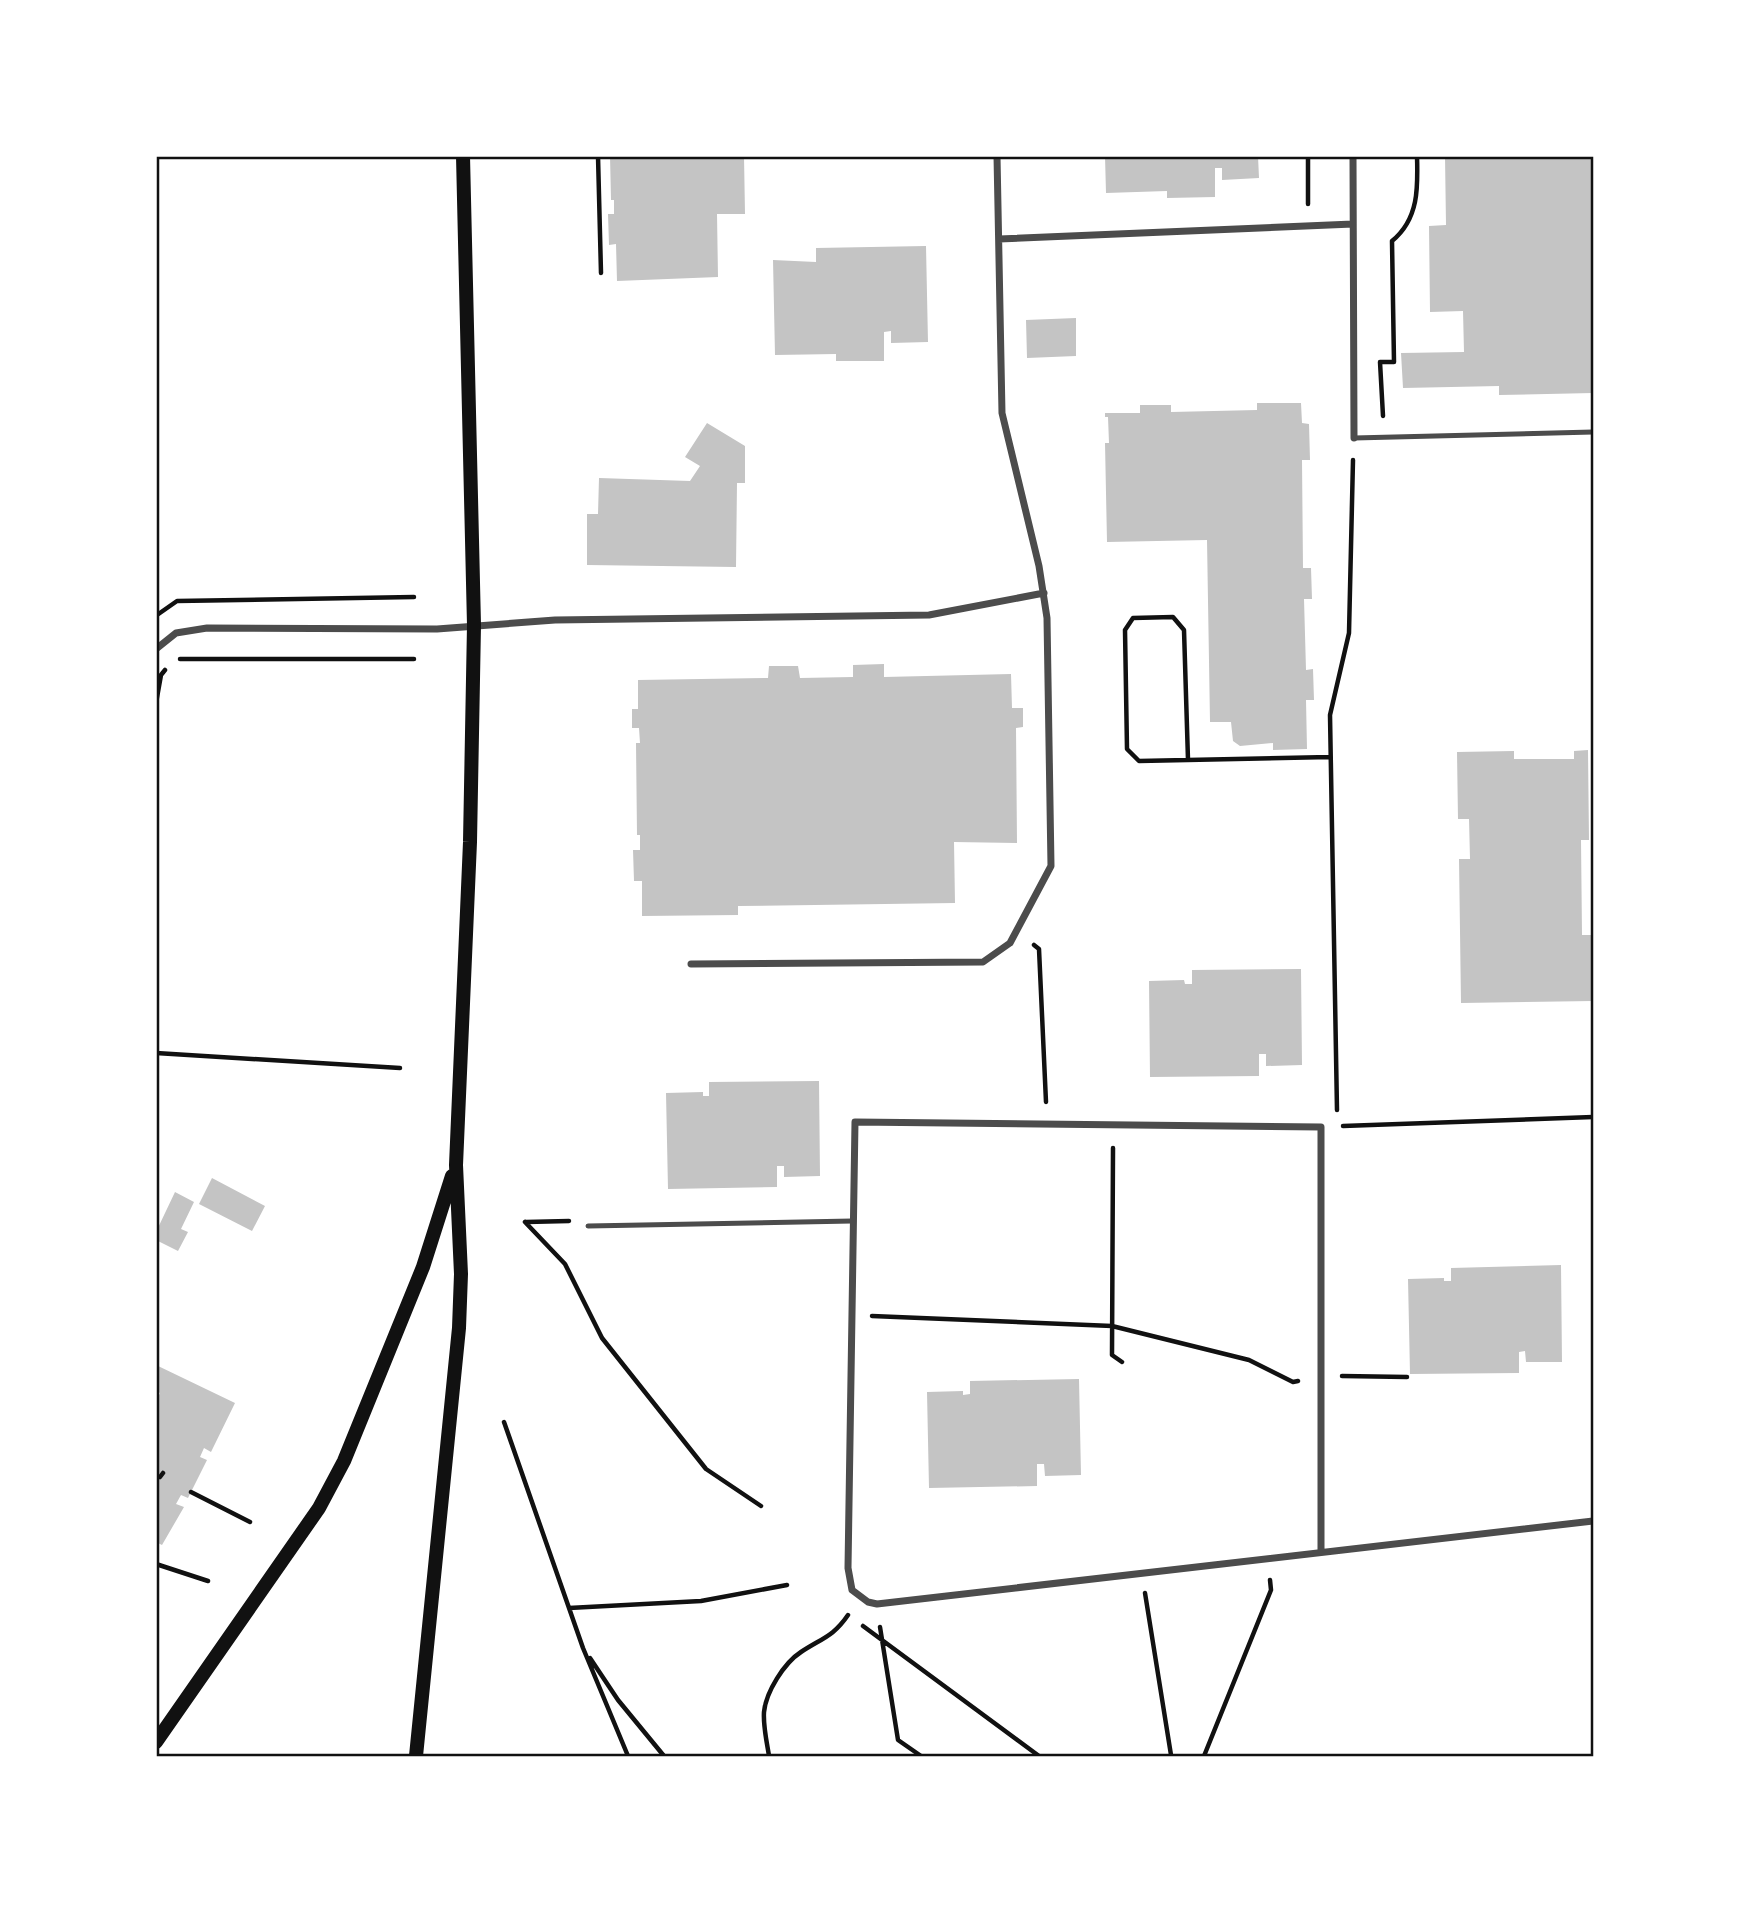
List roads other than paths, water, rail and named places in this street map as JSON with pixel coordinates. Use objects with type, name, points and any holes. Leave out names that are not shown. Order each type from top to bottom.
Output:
[{"type":"main road","points":[[416,1756],[459,1328],[461,1274],[456,1165],[470,842],[474,625],[463,156]]},
{"type":"main road","points":[[156,1742],[319,1508],[344,1461],[424,1267],[456,1165]]},
{"type":"street","points":[[691,964],[983,962],[1010,943],[1051,866],[1049,653],[1044,593],[1002,413],[997,156]]},
{"type":"street","points":[[1353,156],[1354,438]]},
{"type":"street","points":[[999,239],[1353,223]]},
{"type":"street","points":[[156,649],[176,633],[207,628],[414,629],[583,620],[929,615],[1044,593]]},
{"type":"street","points":[[1321,1551],[1321,1127],[855,1122],[848,1569],[852,1590],[868,1602],[877,1604],[1593,1521]]},
{"type":"lane","points":[[1354,438],[1593,432]]},
{"type":"lane","points":[[588,1226],[852,1221]]}]
